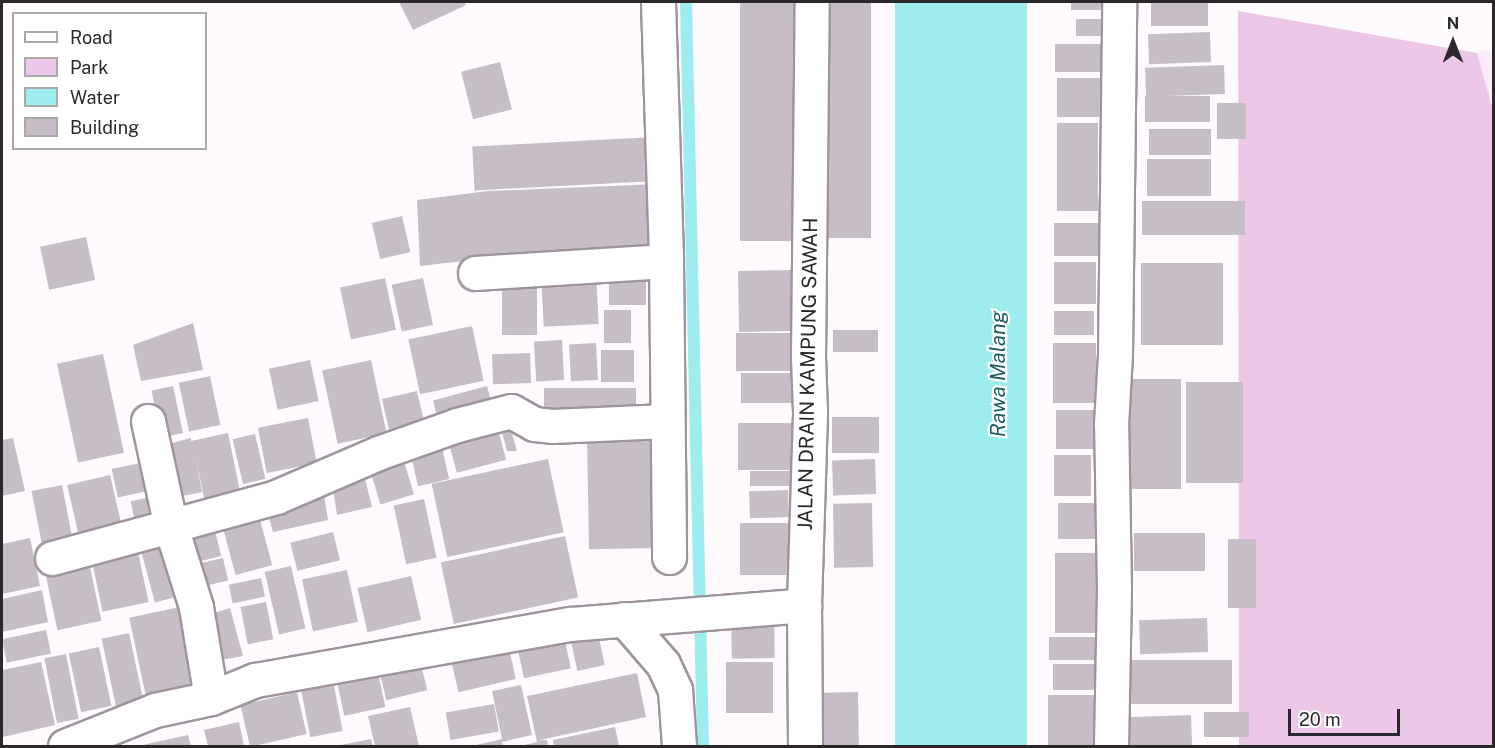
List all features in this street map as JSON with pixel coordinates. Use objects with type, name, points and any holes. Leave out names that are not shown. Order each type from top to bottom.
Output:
[{"type":"street","points":[[658,2],[666,261],[669,556]]},
{"type":"street","name":"JALAN DRAIN KAMPUNG SAWAH","points":[[805,747],[804,605],[810,411],[808,357],[812,2]]},
{"type":"street","points":[[1111,747],[1114,588],[1111,424],[1115,354],[1119,2]]},
{"type":"street","points":[[475,273],[666,261]]},
{"type":"street","points":[[52,558],[276,497],[378,453],[457,425],[511,411],[534,424],[552,426],[666,422]]},
{"type":"street","points":[[148,422],[171,526],[196,607],[211,698]]},
{"type":"street","points":[[65,747],[155,710],[211,698],[255,680],[570,624],[804,605]]},
{"type":"street","points":[[624,619],[663,664],[675,690],[679,747]]},
{"type":"shaded area","points":[[1493,49],[1493,114],[1477,53]]},
{"type":"green space","points":[[1238,11],[1477,53],[1494,114],[1493,746],[1239,746]]},
{"type":"water","name":"Rawa Malang","points":[[895,2],[1027,2],[1027,746],[895,746]]},
{"type":"building","points":[[399,2],[464,2],[466,5],[413,30]]},
{"type":"building","points":[[740,2],[809,2],[809,241],[740,241]]},
{"type":"building","points":[[828,2],[871,2],[871,238],[828,238]]},
{"type":"building","points":[[1071,2],[1111,2],[1111,10],[1071,10]]},
{"type":"building","points":[[1151,2],[1208,2],[1208,26],[1151,26]]},
{"type":"building","points":[[1076,19],[1115,19],[1115,36],[1076,36]]},
{"type":"building","points":[[1210,32],[1211,62],[1149,64],[1148,34]]},
{"type":"building","points":[[1055,44],[1113,44],[1113,72],[1055,72]]},
{"type":"building","points":[[500,62],[512,110],[473,119],[461,72]]},
{"type":"building","points":[[1224,65],[1225,94],[1146,97],[1145,68]]},
{"type":"building","points":[[1057,78],[1113,78],[1113,117],[1057,117]]},
{"type":"building","points":[[1145,96],[1210,96],[1210,122],[1145,122]]},
{"type":"building","points":[[1217,103],[1246,103],[1246,139],[1217,139]]},
{"type":"building","points":[[1057,123],[1098,123],[1098,211],[1057,211]]},
{"type":"building","points":[[1149,129],[1211,129],[1211,155],[1149,155]]},
{"type":"building","points":[[654,137],[656,181],[475,190],[472,147]]},
{"type":"building","points":[[1147,159],[1211,159],[1211,196],[1147,196]]},
{"type":"building","points":[[659,184],[661,250],[491,258],[420,266],[417,200],[488,191]]},
{"type":"building","points":[[1142,201],[1245,201],[1245,235],[1142,235]]},
{"type":"building","points":[[402,216],[410,252],[380,259],[372,223]]},
{"type":"building","points":[[1054,223],[1099,223],[1099,256],[1054,256]]},
{"type":"building","points":[[86,237],[95,280],[49,290],[40,247]]},
{"type":"building","points":[[1054,262],[1096,262],[1096,304],[1054,304]]},
{"type":"building","points":[[1141,263],[1223,263],[1223,345],[1141,345]]},
{"type":"building","points":[[794,270],[795,331],[739,332],[738,271]]},
{"type":"building","points":[[609,271],[646,271],[646,305],[609,305]]},
{"type":"building","points":[[596,273],[599,324],[544,327],[541,276]]},
{"type":"building","points":[[385,278],[396,330],[351,339],[340,288]]},
{"type":"building","points":[[423,278],[433,325],[402,332],[392,285]]},
{"type":"building","points":[[502,280],[537,280],[537,335],[502,335]]},
{"type":"building","points":[[604,310],[631,310],[631,343],[604,343]]},
{"type":"building","points":[[1054,311],[1094,311],[1094,335],[1054,335]]},
{"type":"building","points":[[193,323],[203,370],[141,381],[133,345]]},
{"type":"building","points":[[472,326],[484,381],[420,394],[408,340]]},
{"type":"building","points":[[833,330],[878,330],[878,352],[833,352]]},
{"type":"building","points":[[736,333],[795,333],[795,371],[736,371]]},
{"type":"building","points":[[562,340],[564,380],[536,381],[534,341]]},
{"type":"building","points":[[596,343],[598,380],[571,381],[569,344]]},
{"type":"building","points":[[1053,343],[1096,343],[1096,403],[1053,403]]},
{"type":"building","points":[[601,350],[634,350],[634,382],[601,382]]},
{"type":"building","points":[[530,353],[531,383],[493,384],[492,354]]},
{"type":"building","points":[[103,354],[124,453],[78,463],[57,364]]},
{"type":"building","points":[[310,360],[319,401],[278,410],[269,369]]},
{"type":"building","points":[[371,360],[387,433],[338,444],[322,370]]},
{"type":"building","points":[[741,373],[796,373],[796,403],[741,403]]},
{"type":"building","points":[[210,376],[220,425],[189,432],[179,383]]},
{"type":"building","points":[[1123,379],[1181,379],[1181,489],[1123,489]]},
{"type":"building","points":[[1186,382],[1243,382],[1243,483],[1186,483]]},
{"type":"building","points":[[173,386],[183,433],[161,438],[151,391]]},
{"type":"building","points":[[487,386],[492,405],[438,420],[433,400]]},
{"type":"building","points":[[544,388],[636,388],[636,418],[544,418]]},
{"type":"building","points":[[417,391],[424,421],[389,429],[382,399]]},
{"type":"building","points":[[1056,410],[1099,410],[1099,449],[1056,449]]},
{"type":"building","points":[[832,417],[879,417],[879,453],[832,453]]},
{"type":"building","points":[[308,418],[317,463],[267,473],[258,428]]},
{"type":"building","points":[[496,422],[506,460],[457,473],[447,435]]},
{"type":"building","points":[[509,423],[517,451],[507,451],[500,425]]},
{"type":"building","points":[[738,423],[793,423],[793,470],[738,470]]},
{"type":"building","points":[[228,433],[240,491],[204,498],[196,458],[202,492],[173,498],[161,446],[191,438],[191,441]]},
{"type":"building","points":[[658,433],[660,548],[589,549],[587,434]]},
{"type":"building","points":[[255,434],[265,479],[243,484],[233,439]]},
{"type":"building","points":[[13,438],[25,491],[2,496],[2,440]]},
{"type":"building","points":[[440,439],[449,479],[418,486],[409,446]]},
{"type":"building","points":[[402,455],[414,494],[381,504],[369,465]]},
{"type":"building","points":[[1054,455],[1091,455],[1091,496],[1054,496]]},
{"type":"building","points":[[548,459],[564,532],[447,557],[432,484]]},
{"type":"building","points":[[875,459],[876,494],[833,495],[832,461]]},
{"type":"building","points":[[145,462],[151,490],[118,497],[112,469]]},
{"type":"building","points":[[363,470],[372,507],[337,515],[332,482]]},
{"type":"building","points":[[750,471],[793,471],[793,486],[750,486]]},
{"type":"building","points":[[110,475],[123,532],[80,541],[67,485]]},
{"type":"building","points":[[62,485],[74,545],[43,551],[32,491]]},
{"type":"building","points":[[323,488],[328,520],[273,532],[266,508]]},
{"type":"building","points":[[788,490],[789,517],[750,518],[749,491]]},
{"type":"building","points":[[160,495],[166,523],[137,530],[131,501]]},
{"type":"building","points":[[424,499],[436,558],[406,564],[394,505]]},
{"type":"building","points":[[872,503],[873,567],[834,568],[833,504]]},
{"type":"building","points":[[1058,503],[1096,503],[1096,539],[1058,539]]},
{"type":"building","points":[[258,512],[272,565],[236,575],[221,522]]},
{"type":"building","points":[[213,523],[221,556],[192,563],[184,530]]},
{"type":"building","points":[[740,523],[798,523],[798,575],[740,575]]},
{"type":"building","points":[[333,532],[340,560],[297,571],[290,543]]},
{"type":"building","points":[[1134,533],[1205,533],[1205,571],[1134,571]]},
{"type":"building","points":[[171,535],[187,594],[155,602],[139,544]]},
{"type":"building","points":[[565,536],[578,598],[454,624],[441,562]]},
{"type":"building","points":[[30,538],[40,586],[2,594],[2,544]]},
{"type":"building","points":[[1228,539],[1256,539],[1256,608],[1228,608]]},
{"type":"building","points":[[138,552],[149,602],[103,612],[92,562]]},
{"type":"building","points":[[1055,553],[1097,553],[1097,633],[1055,633]]},
{"type":"building","points":[[223,558],[228,580],[193,589],[188,566]]},
{"type":"building","points":[[291,566],[305,628],[279,634],[265,572]]},
{"type":"building","points":[[90,567],[101,621],[57,630],[46,576]]},
{"type":"building","points":[[347,570],[358,622],[313,631],[302,580]]},
{"type":"building","points":[[411,576],[421,620],[368,632],[357,588]]},
{"type":"building","points":[[261,578],[265,597],[233,603],[229,585]]},
{"type":"building","points":[[42,590],[48,622],[2,632],[2,599]]},
{"type":"building","points":[[266,602],[273,639],[248,644],[240,607]]},
{"type":"building","points":[[184,606],[200,683],[146,695],[129,618]]},
{"type":"building","points":[[230,608],[243,656],[211,662],[204,616]]},
{"type":"building","points":[[774,610],[775,658],[732,659],[731,611]]},
{"type":"building","points":[[1207,618],[1208,652],[1140,654],[1139,620]]},
{"type":"building","points":[[596,624],[605,665],[577,671],[569,630]]},
{"type":"building","points":[[46,630],[51,653],[7,663],[2,639]]},
{"type":"building","points":[[563,631],[571,668],[524,678],[516,641]]},
{"type":"building","points":[[129,633],[144,702],[116,708],[102,639]]},
{"type":"building","points":[[1049,637],[1101,637],[1101,660],[1049,660]]},
{"type":"building","points":[[507,640],[516,679],[459,692],[450,653]]},
{"type":"building","points":[[99,647],[111,706],[81,712],[69,653]]},
{"type":"building","points":[[66,654],[79,719],[57,723],[44,658]]},
{"type":"building","points":[[1131,660],[1232,660],[1232,704],[1131,704]]},
{"type":"building","points":[[420,661],[427,690],[387,700],[379,671]]},
{"type":"building","points":[[41,662],[55,725],[3,737],[2,670]]},
{"type":"building","points":[[726,662],[773,662],[773,713],[726,713]]},
{"type":"building","points":[[376,663],[385,707],[344,716],[335,672]]},
{"type":"building","points":[[1053,664],[1103,664],[1103,690],[1053,690]]},
{"type":"building","points":[[637,673],[646,717],[540,740],[547,740],[548,746],[520,746],[537,742],[527,696]]},
{"type":"building","points":[[333,681],[343,731],[310,737],[301,687]]},
{"type":"building","points":[[521,685],[532,735],[502,742],[503,746],[472,746],[502,739],[492,691]]},
{"type":"building","points":[[297,692],[307,734],[250,746],[240,705]]},
{"type":"building","points":[[858,692],[859,746],[823,746],[822,693]]},
{"type":"building","points":[[1048,695],[1094,695],[1094,746],[1048,746]]},
{"type":"building","points":[[494,704],[499,732],[451,740],[446,713]]},
{"type":"building","points":[[410,707],[419,746],[375,746],[368,716]]},
{"type":"building","points":[[1204,712],[1249,712],[1249,737],[1204,737]]},
{"type":"building","points":[[1191,715],[1192,746],[1126,746],[1125,717]]},
{"type":"building","points":[[239,722],[244,746],[208,746],[204,730]]},
{"type":"building","points":[[615,727],[619,746],[554,746],[553,740]]},
{"type":"building","points":[[188,735],[191,746],[138,746]]},
{"type":"building","points":[[371,739],[373,746],[341,746],[341,745]]},
{"type":"waterway","points":[[686,2],[703,746]]}]
